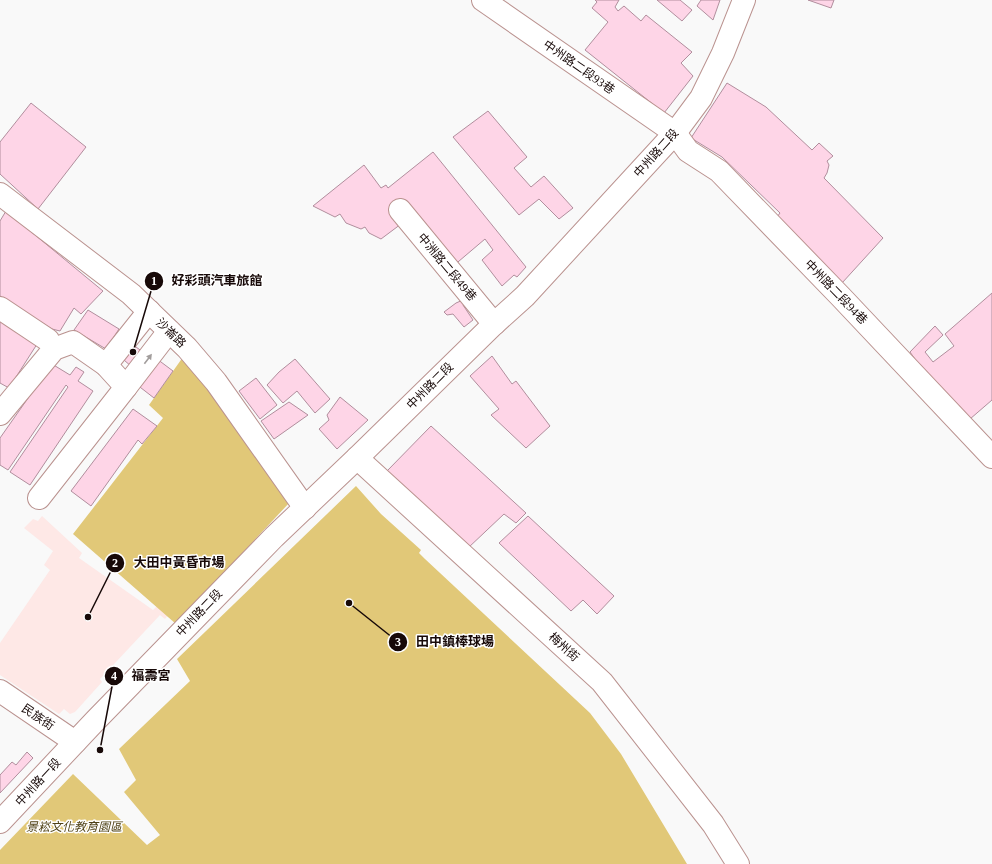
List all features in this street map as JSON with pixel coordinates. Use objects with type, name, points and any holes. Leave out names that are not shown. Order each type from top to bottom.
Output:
[{"type":"street","name":"中州路二段93巷","points":[[483,0],[675,133]]},
{"type":"street","name":"中州路二段","points":[[75,742],[274,537],[494,324],[525,296],[675,133],[701,98],[723,53],[744,0]]},
{"type":"street","name":"中州路二段94巷","points":[[675,133],[688,151],[719,171],[992,457]]},
{"type":"street","name":"沙崙路","points":[[2,200],[131,294],[187,348],[216,382],[305,508]]},
{"type":"street","name":"中洲路二段49巷","points":[[400,210],[494,324]]},
{"type":"street","points":[[0,308],[48,340]]},
{"type":"street","points":[[106,365],[149,312]]},
{"type":"street","points":[[39,498],[169,331]]},
{"type":"street","points":[[0,414],[54,349],[73,342],[106,365],[126,386]]},
{"type":"street","name":"梅州街","points":[[357,458],[602,682],[713,824],[738,864]]},
{"type":"street","name":"民族街","points":[[0,691],[75,742]]},
{"type":"street","name":"中州路一段","points":[[0,822],[75,742]]},
{"type":"shaded area","points":[[42,516],[82,553],[79,558],[153,610],[167,596],[177,604],[165,619],[160,615],[100,679],[102,682],[75,712],[70,714],[64,709],[59,714],[0,675],[0,643],[50,570],[44,565],[53,551],[24,528],[33,519],[38,521]]},
{"type":"green space","points":[[183,357],[204,380],[290,502],[176,624],[73,534],[163,418],[149,405]]},
{"type":"green space","name":"景崧文化教育園區","points":[[356,486],[381,514],[421,550],[419,553],[425,559],[590,713],[621,754],[687,864],[0,864],[0,850],[73,774],[147,845],[160,835],[124,792],[136,780],[119,749],[190,681],[177,659]]},
{"type":"building","points":[[595,0],[619,0],[615,7],[618,11],[624,6],[641,21],[646,15],[692,52],[681,63],[693,76],[664,113],[585,50],[608,22],[592,8],[597,2]]},
{"type":"building","points":[[657,0],[680,0],[692,10],[682,21]]},
{"type":"building","points":[[701,0],[720,0],[713,20],[697,6]]},
{"type":"building","points":[[808,0],[834,0],[831,8]]},
{"type":"building","points":[[727,83],[766,107],[812,150],[819,143],[833,156],[827,161],[829,165],[824,178],[883,238],[842,283],[777,217],[780,213],[722,157],[691,138]]},
{"type":"building","points":[[31,103],[86,147],[38,209],[0,174],[0,142]]},
{"type":"building","points":[[488,111],[527,157],[514,168],[531,187],[544,176],[573,208],[559,219],[539,199],[519,215],[453,137]]},
{"type":"building","points":[[433,152],[526,267],[517,277],[514,275],[502,286],[482,260],[493,250],[485,239],[452,267],[405,221],[381,239],[369,233],[365,227],[361,229],[346,223],[340,214],[335,217],[313,206],[364,165],[381,188],[386,185],[388,188]]},
{"type":"building","points":[[6,211],[103,291],[81,314],[74,308],[60,331],[52,329],[0,296],[0,221]]},
{"type":"building","points":[[992,293],[992,400],[970,419],[915,364],[917,362],[910,352],[935,326],[943,335],[925,352],[933,362],[954,346],[945,334]]},
{"type":"building","points":[[463,300],[466,304],[463,305],[473,320],[464,327],[453,314],[447,315],[444,312],[456,303]]},
{"type":"building","points":[[88,310],[119,329],[106,349],[74,330]]},
{"type":"building","points":[[0,316],[39,341],[9,388],[0,383]]},
{"type":"building","points":[[136,347],[143,352],[149,353],[173,371],[154,398],[136,384],[132,367],[124,360],[125,352],[128,349]]},
{"type":"building","points":[[492,356],[512,384],[516,381],[550,426],[526,448],[491,415],[499,409],[470,376]]},
{"type":"building","points":[[295,359],[330,399],[315,413],[297,391],[283,403],[267,385],[279,372]]},
{"type":"building","points":[[52,364],[70,375],[76,367],[84,372],[78,381],[93,391],[30,485],[10,472],[68,387],[66,385],[8,470],[0,465],[0,438]]},
{"type":"building","points":[[256,378],[277,405],[260,419],[239,391]]},
{"type":"building","points":[[340,397],[368,420],[337,449],[319,429],[329,420],[327,415]]},
{"type":"building","points":[[289,402],[308,415],[274,439],[261,421]]},
{"type":"building","points":[[133,409],[157,426],[142,444],[138,440],[91,506],[71,491]]},
{"type":"building","points":[[431,426],[526,513],[516,523],[504,514],[468,548],[387,471]]},
{"type":"building","points":[[528,516],[614,596],[597,614],[583,600],[571,611],[499,543]]},
{"type":"building","points":[[27,752],[33,758],[0,793],[0,775],[12,762],[16,765]]},
{"type":"place","name":"好彩頭汽車旅館","points":[[133,352]]},
{"type":"place","name":"田中鎮棒球場","points":[[349,603]]},
{"type":"place","name":"大田中黃昏市場","points":[[88,617]]},
{"type":"place","name":"福壽宮","points":[[100,750]]}]
